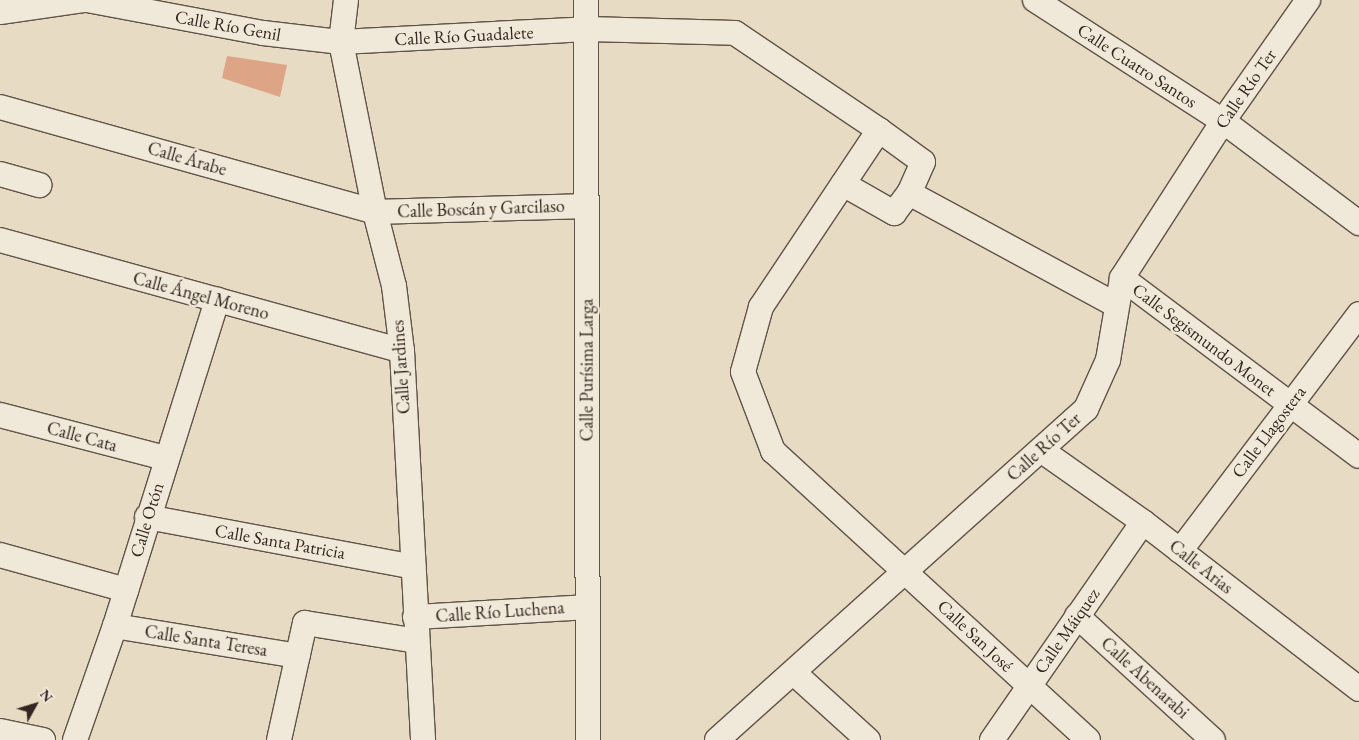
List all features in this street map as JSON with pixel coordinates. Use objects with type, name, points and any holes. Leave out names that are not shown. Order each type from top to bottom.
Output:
[{"type":"street","name":"Calle Río Genil","points":[[0,12],[85,0],[263,33],[341,42]]},
{"type":"street","name":"Calle Jardines","points":[[346,0],[341,42],[374,212],[394,286],[402,351],[423,740]]},
{"type":"street","name":"Calle Purísima Larga","points":[[586,0],[586,606],[588,740]]},
{"type":"street","name":"Calle Cuatro Santos","points":[[1035,0],[1223,120],[1359,223]]},
{"type":"street","name":"Calle Río Ter","points":[[717,740],[906,573],[1086,409],[1108,360],[1114,304],[1122,278],[1223,120],[1308,0]]},
{"type":"street","name":"Calle Río Guadalete","points":[[341,42],[587,29],[735,33],[923,162],[909,193]]},
{"type":"street","name":"Calle Árabe","points":[[0,107],[374,212]]},
{"type":"street","name":"Calle San José","points":[[879,130],[762,307],[744,372],[772,451],[1088,740]]},
{"type":"street","points":[[0,174],[39,185]]},
{"type":"street","points":[[843,184],[894,213],[909,193],[1114,304]]},
{"type":"street","name":"Calle Boscán y Garcilaso","points":[[374,212],[587,206]]},
{"type":"street","name":"Calle Ángel Moreno","points":[[0,240],[402,351]]},
{"type":"street","name":"Calle Segismundo Monet","points":[[1122,278],[1359,456]]},
{"type":"street","name":"Calle Otón","points":[[75,740],[115,626],[165,458],[217,300]]},
{"type":"street","name":"Calle Llagostera","points":[[1180,551],[1359,314]]},
{"type":"street","name":"Calle Cata","points":[[0,415],[165,458]]},
{"type":"street","name":"Calle Arias","points":[[1040,450],[1143,522],[1359,689]]},
{"type":"street","name":"Calle Santa Patricia","points":[[147,518],[413,567]]},
{"type":"street","name":"Calle Máiquez","points":[[992,740],[1143,522]]},
{"type":"street","points":[[0,555],[126,590]]},
{"type":"street","name":"Calle Río Luchena","points":[[415,617],[586,606]]},
{"type":"street","name":"Calle Abenarabi","points":[[1077,616],[1213,740]]},
{"type":"street","points":[[278,740],[305,623],[417,641]]},
{"type":"street","name":"Calle Santa Teresa","points":[[115,626],[298,656]]},
{"type":"street","points":[[794,673],[868,740]]},
{"type":"street","points":[[0,731],[43,740]]},
{"type":"building","points":[[227,56],[287,65],[280,97],[222,78]]}]
